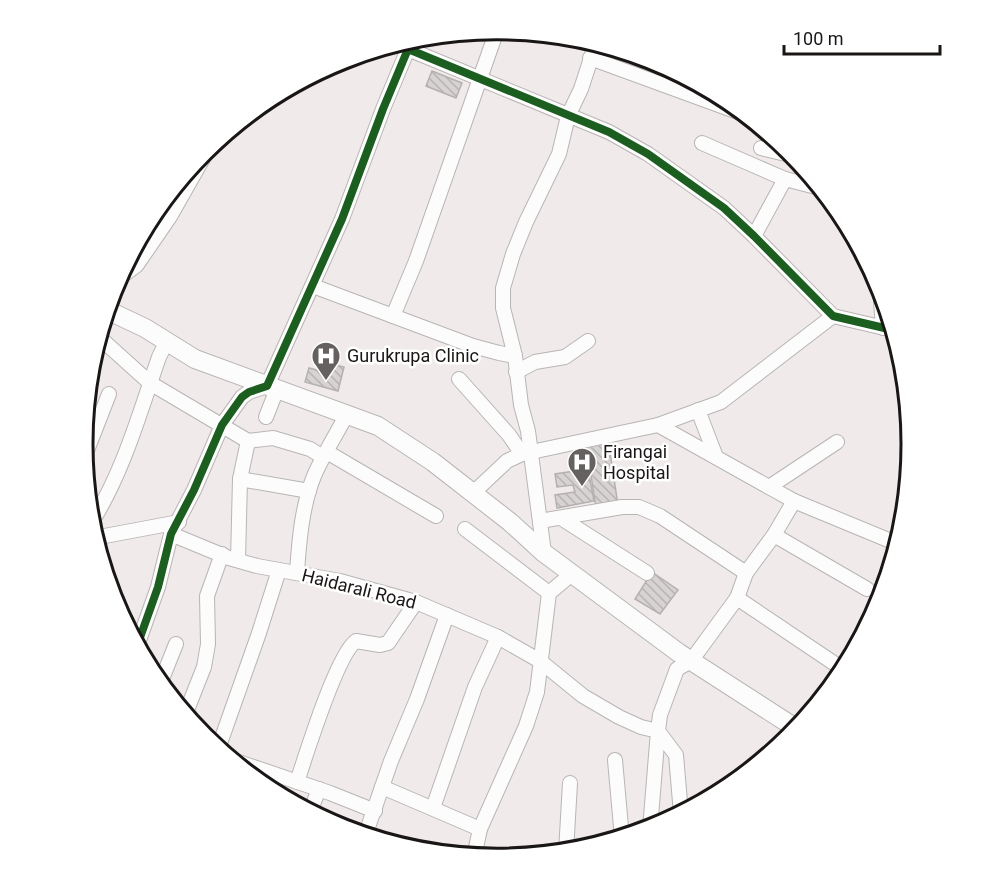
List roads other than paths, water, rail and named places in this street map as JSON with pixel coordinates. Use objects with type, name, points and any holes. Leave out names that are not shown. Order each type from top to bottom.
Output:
[{"type":"main road","points":[[138,260],[184,189]]},
{"type":"main road","points":[[115,314],[145,328],[195,359],[378,426],[433,462],[510,522],[544,553],[691,661],[789,723]]},
{"type":"street","points":[[393,316],[416,261],[493,40]]},
{"type":"street","points":[[417,48],[479,79],[609,132],[648,154],[724,208],[833,316],[884,328]]},
{"type":"street","points":[[266,417],[272,387],[342,219],[406,51]]},
{"type":"street","points":[[544,553],[526,453],[528,430],[520,405],[515,356],[503,308],[503,288],[526,222],[559,154],[568,116],[581,89],[592,52]]},
{"type":"street","points":[[590,58],[709,102]]},
{"type":"street","points":[[702,143],[785,179],[806,184]]},
{"type":"street","points":[[761,148],[774,151]]},
{"type":"street","points":[[754,236],[785,179]]},
{"type":"street","points":[[313,286],[473,346],[515,356]]},
{"type":"street","points":[[473,493],[507,461],[526,453],[658,425],[722,402],[833,316]]},
{"type":"street","points":[[516,372],[535,362],[565,357],[588,341]]},
{"type":"street","points":[[106,343],[150,383],[248,441],[273,438],[325,454],[436,516]]},
{"type":"street","points":[[99,511],[127,453],[166,343]]},
{"type":"street","points":[[459,380],[526,453]]},
{"type":"street","points":[[141,635],[158,587],[171,534],[179,522],[222,424],[242,397],[249,392],[272,387]]},
{"type":"street","points":[[94,431],[109,394]]},
{"type":"street","points":[[698,410],[716,457]]},
{"type":"street","points":[[297,573],[299,543],[309,491],[325,454],[347,414]]},
{"type":"street","points":[[658,425],[794,501],[889,540]]},
{"type":"street","points":[[238,560],[240,479],[248,441]]},
{"type":"street","points":[[769,487],[837,442]]},
{"type":"street","points":[[240,479],[309,491]]},
{"type":"street","points":[[651,818],[660,715],[677,669],[691,661],[737,598],[746,573],[774,535],[794,501]]},
{"type":"street","points":[[540,521],[622,507],[639,507],[660,516],[746,573]]},
{"type":"street","points":[[561,518],[647,573]]},
{"type":"street","points":[[105,539],[179,522]]},
{"type":"street","points":[[465,529],[549,593]]},
{"type":"street","name":"Haidarali Road","points":[[171,534],[238,560],[340,581],[416,602],[498,637],[540,661],[583,696],[619,717],[641,727],[658,731]]},
{"type":"street","points":[[774,535],[867,588]]},
{"type":"street","points":[[189,706],[204,667],[208,644],[207,596],[222,554]]},
{"type":"street","points":[[222,740],[240,691],[279,570]]},
{"type":"street","points":[[476,848],[480,829],[526,726],[537,692],[549,593],[573,573]]},
{"type":"street","points":[[737,598],[836,665]]},
{"type":"street","points":[[297,782],[329,690],[350,646],[356,641],[380,645],[388,643],[416,602]]},
{"type":"street","points":[[369,827],[391,761],[417,699],[447,615]]},
{"type":"street","points":[[433,808],[476,687],[498,637]]},
{"type":"street","points":[[164,673],[176,644]]},
{"type":"street","points":[[658,731],[676,755],[680,805]]},
{"type":"street","points":[[615,760],[621,829]]},
{"type":"street","points":[[265,775],[319,789],[375,812]]},
{"type":"street","points":[[567,842],[570,783]]},
{"type":"street","points":[[382,787],[480,829]]},
{"type":"street","points":[[313,804],[319,789]]},
{"type":"place","name":"Gurukrupa Clinic","points":[[326,382]]},
{"type":"place","name":"Firangai Hospital","points":[[582,488]]}]
